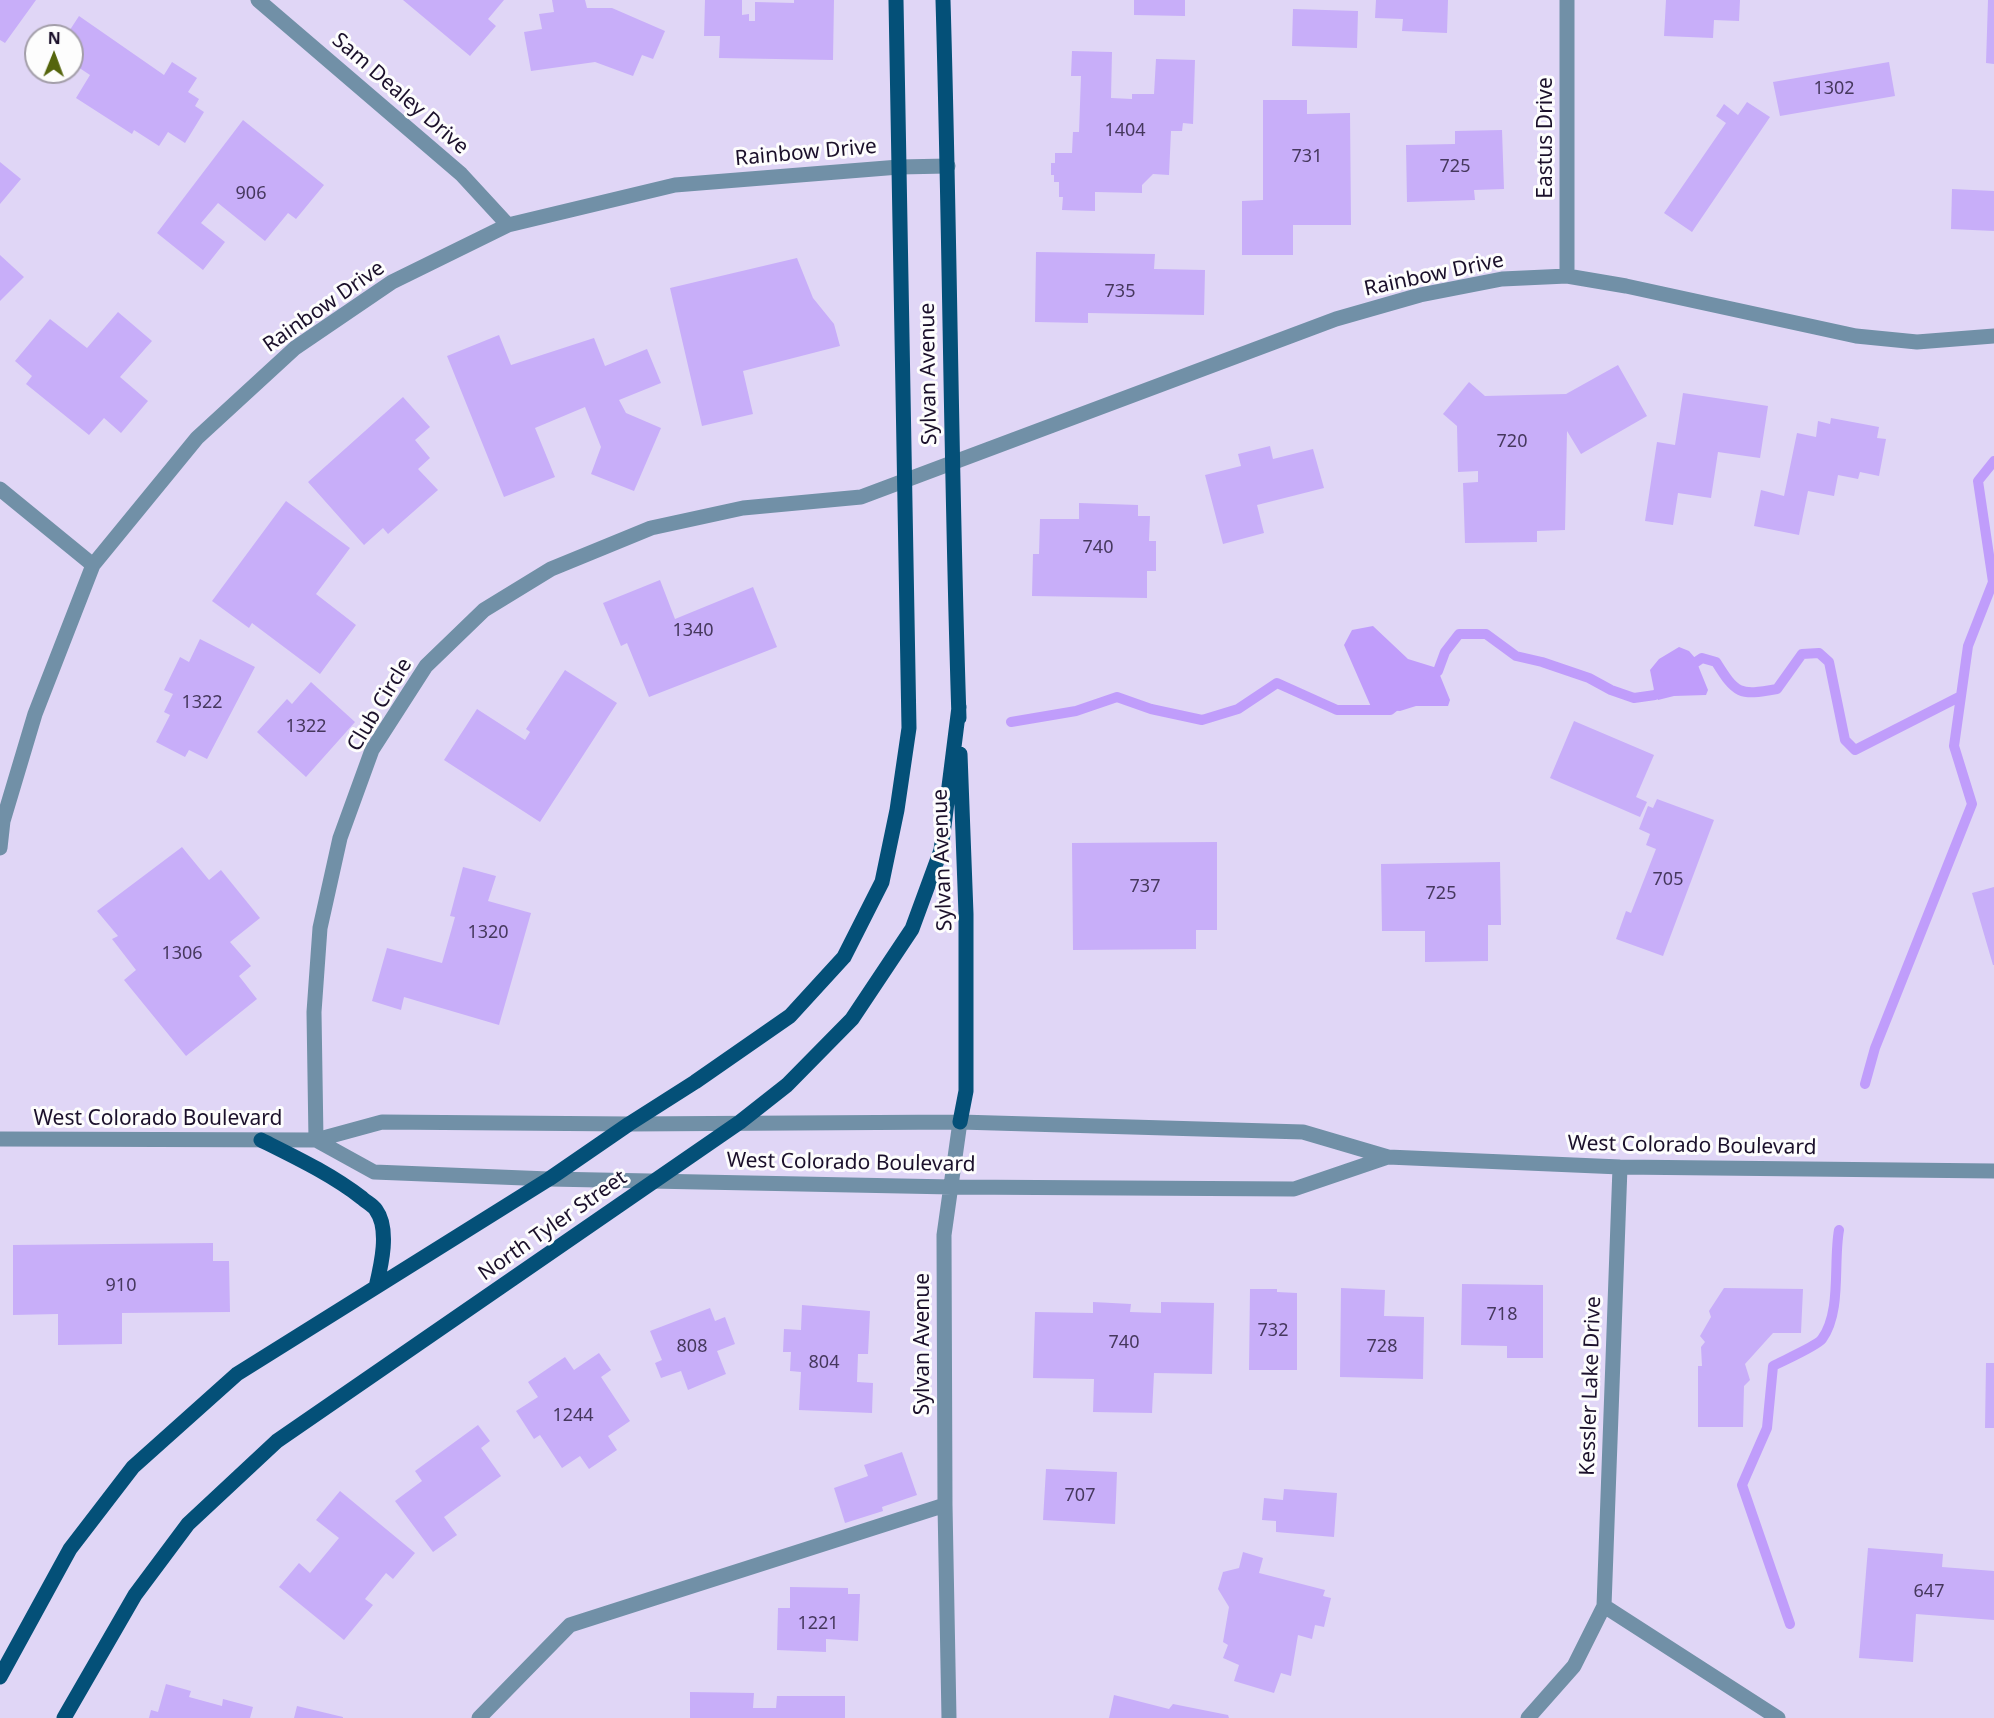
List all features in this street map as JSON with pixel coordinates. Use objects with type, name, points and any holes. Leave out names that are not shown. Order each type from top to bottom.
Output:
[{"type":"main road","name":"Sylvan Avenue","points":[[896,0],[909,728]]},
{"type":"main road","name":"Sylvan Avenue","points":[[943,0],[948,166],[951,462],[966,914],[966,1090],[960,1122]]},
{"type":"main road","name":"North Tyler Street","points":[[64,1718],[135,1595],[188,1524],[277,1441],[740,1122],[787,1085],[852,1019],[912,928],[941,850],[959,707]]},
{"type":"main road","name":"North Tyler Street","points":[[0,1677],[70,1549],[133,1467],[237,1374],[549,1179],[790,1016],[844,957],[882,882],[897,810],[909,728]]},
{"type":"main road","points":[[261,1140],[313,1167],[355,1193],[376,1210],[384,1231],[376,1287]]},
{"type":"street","name":"Sam Dealey Drive","points":[[258,0],[461,174],[508,225]]},
{"type":"street","name":"Eastus Drive","points":[[1567,0],[1567,276]]},
{"type":"street","name":"Rainbow Drive","points":[[0,848],[2,821],[35,714],[93,565],[197,438],[295,348],[392,282],[508,225],[675,185],[899,167],[948,166]]},
{"type":"street","name":"Rainbow Drive","points":[[906,480],[1336,319],[1420,295],[1502,279],[1567,276],[1638,288],[1856,336],[1917,342],[1994,336]]},
{"type":"street","name":"Club Circle","points":[[316,1140],[314,1012],[320,928],[340,838],[372,750],[426,666],[484,610],[551,569],[651,528],[743,508],[861,497],[906,480]]},
{"type":"street","points":[[0,489],[93,565]]},
{"type":"street","name":"West Colorado Boulevard","points":[[0,1139],[316,1140],[382,1122],[629,1124],[960,1122],[1303,1132],[1388,1157],[1620,1167],[1994,1171]]},
{"type":"street","name":"Sylvan Avenue","points":[[949,1718],[944,1235],[960,1122]]},
{"type":"street","name":"West Colorado Boulevard","points":[[316,1140],[374,1172],[549,1179],[952,1187],[1294,1189],[1388,1157]]},
{"type":"street","name":"Kessler Lake Drive","points":[[1528,1718],[1574,1666],[1604,1606],[1620,1167]]},
{"type":"street","points":[[479,1718],[570,1625],[945,1505]]},
{"type":"street","points":[[1604,1606],[1778,1718]]},
{"type":"shaded area","points":[[1373,626],[1408,659],[1437,668],[1450,700],[1448,706],[1416,706],[1400,711],[1372,709],[1344,645],[1352,630]]},
{"type":"shaded area","points":[[1679,647],[1689,651],[1695,658],[1708,690],[1706,695],[1674,696],[1658,700],[1650,670],[1659,659]]},
{"type":"building","points":[[0,0],[36,0],[5,43],[0,40]]},
{"type":"building","points":[[403,0],[504,0],[488,19],[496,26],[470,56]]},
{"type":"building","points":[[552,0],[585,0],[587,8],[612,8],[665,31],[653,59],[642,55],[633,76],[595,62],[531,71],[524,32],[542,29],[539,14],[554,12]]},
{"type":"building","points":[[705,0],[742,0],[742,15],[749,14],[749,21],[755,21],[755,2],[794,3],[794,0],[834,0],[833,60],[719,58],[720,36],[704,36]]},
{"type":"building","points":[[1134,0],[1185,0],[1185,16],[1134,15]]},
{"type":"building","points":[[1376,0],[1448,0],[1447,33],[1402,31],[1403,19],[1375,18]]},
{"type":"building","points":[[1666,0],[1740,0],[1739,21],[1714,20],[1713,38],[1664,36]]},
{"type":"building","points":[[1988,0],[1994,0],[1994,64],[1986,63]]},
{"type":"building","points":[[1293,9],[1358,11],[1357,48],[1292,46]]},
{"type":"building","points":[[79,16],[164,75],[172,62],[197,78],[188,92],[199,99],[195,106],[204,112],[185,143],[168,132],[159,146],[134,130],[132,134],[76,98],[90,75],[84,71],[84,24],[74,24]]},
{"type":"building","points":[[1072,51],[1112,52],[1111,98],[1132,99],[1132,94],[1154,94],[1156,59],[1195,60],[1193,124],[1183,123],[1182,131],[1171,131],[1169,175],[1153,174],[1142,185],[1142,193],[1095,192],[1095,211],[1062,210],[1063,197],[1059,197],[1059,182],[1054,182],[1054,175],[1051,175],[1051,163],[1055,163],[1055,153],[1072,153],[1073,132],[1079,132],[1081,76],[1071,76]]},
{"type":"building","points":[[1889,62],[1895,96],[1780,116],[1773,82]]},
{"type":"building","points":[[1263,100],[1307,100],[1307,114],[1350,113],[1351,225],[1293,225],[1293,255],[1242,255],[1242,201],[1263,200]]},
{"type":"building","points":[[1747,102],[1770,117],[1692,232],[1664,213],[1726,123],[1716,116],[1724,104],[1738,115]]},
{"type":"building","points":[[243,120],[324,185],[296,219],[288,213],[265,241],[218,203],[201,223],[225,242],[203,270],[157,233]]},
{"type":"building","points":[[1502,130],[1504,189],[1474,190],[1475,200],[1407,202],[1406,145],[1455,144],[1455,131]]},
{"type":"building","points":[[0,162],[21,179],[0,204]]},
{"type":"building","points":[[1952,189],[1994,191],[1994,231],[1951,229]]},
{"type":"building","points":[[1036,252],[1155,254],[1154,269],[1205,270],[1204,315],[1088,313],[1088,323],[1035,322]]},
{"type":"building","points":[[0,255],[24,277],[0,301]]},
{"type":"building","points":[[797,258],[813,298],[834,324],[840,346],[743,371],[753,414],[702,426],[670,288]]},
{"type":"building","points":[[118,312],[152,341],[120,377],[148,401],[121,433],[104,418],[89,435],[26,384],[32,376],[15,361],[50,319],[87,348]]},
{"type":"building","points":[[499,335],[511,365],[594,338],[605,366],[647,349],[661,383],[619,400],[626,413],[661,428],[634,491],[591,474],[601,447],[585,407],[535,428],[555,477],[504,497],[447,356]]},
{"type":"building","points":[[1618,365],[1647,416],[1581,454],[1567,431],[1565,530],[1537,531],[1537,542],[1465,543],[1463,483],[1478,482],[1478,471],[1458,472],[1457,426],[1443,414],[1469,382],[1485,396],[1566,394]]},
{"type":"building","points":[[1683,393],[1768,406],[1760,458],[1718,452],[1711,498],[1678,493],[1673,525],[1645,521],[1657,442],[1675,445]]},
{"type":"building","points":[[403,397],[430,427],[415,440],[430,458],[418,469],[438,490],[388,534],[383,528],[364,545],[308,482]]},
{"type":"building","points":[[1831,418],[1879,427],[1877,438],[1886,439],[1879,476],[1860,472],[1858,479],[1838,475],[1834,496],[1808,491],[1799,535],[1754,526],[1761,490],[1784,496],[1797,433],[1816,437],[1818,421],[1830,424]]},
{"type":"building","points":[[1270,446],[1273,459],[1313,449],[1324,488],[1257,505],[1264,533],[1223,544],[1205,475],[1241,466],[1238,454]]},
{"type":"building","points":[[286,501],[350,548],[316,594],[356,625],[320,674],[252,623],[249,628],[212,601]]},
{"type":"building","points":[[1079,503],[1138,505],[1138,516],[1150,516],[1149,541],[1156,541],[1156,571],[1147,571],[1147,598],[1032,596],[1033,554],[1039,554],[1040,519],[1079,519]]},
{"type":"building","points":[[660,580],[675,619],[753,587],[777,647],[649,697],[627,643],[621,646],[603,603]]},
{"type":"building","points":[[200,639],[255,667],[207,759],[189,750],[185,757],[156,742],[170,715],[164,712],[173,694],[164,690],[180,657],[189,662]]},
{"type":"building","points":[[565,670],[617,703],[540,822],[444,760],[477,709],[525,740],[530,732],[526,729]]},
{"type":"building","points":[[311,682],[355,722],[306,777],[257,732],[287,699],[292,704]]},
{"type":"building","points":[[1574,721],[1654,755],[1636,797],[1647,802],[1640,817],[1550,778]]},
{"type":"building","points":[[1657,799],[1714,820],[1663,956],[1616,939],[1626,911],[1631,913],[1656,849],[1646,845],[1650,834],[1639,829],[1648,806],[1653,808]]},
{"type":"building","points":[[1217,842],[1217,930],[1196,930],[1196,949],[1073,950],[1072,843]]},
{"type":"building","points":[[182,847],[209,880],[221,870],[260,918],[230,942],[251,966],[239,976],[257,999],[186,1056],[124,980],[136,970],[112,939],[118,936],[97,911]]},
{"type":"building","points":[[1500,862],[1501,925],[1488,925],[1488,961],[1425,962],[1425,931],[1382,931],[1381,864]]},
{"type":"building","points":[[463,867],[496,876],[488,901],[531,913],[499,1025],[404,997],[401,1010],[372,1001],[387,948],[442,963],[455,917],[450,916]]},
{"type":"building","points":[[1994,887],[1994,965],[1993,965],[1972,893]]},
{"type":"building","points":[[213,1243],[213,1261],[229,1261],[230,1312],[122,1313],[122,1344],[58,1345],[58,1314],[13,1315],[13,1245]]},
{"type":"building","points":[[1462,1284],[1543,1285],[1543,1358],[1507,1358],[1507,1346],[1461,1345]]},
{"type":"building","points":[[1341,1288],[1385,1290],[1384,1316],[1424,1317],[1423,1379],[1340,1377]]},
{"type":"building","points":[[1724,1288],[1803,1289],[1801,1333],[1773,1333],[1745,1364],[1750,1380],[1744,1386],[1743,1427],[1698,1427],[1698,1366],[1702,1366],[1701,1347],[1705,1342],[1700,1336],[1711,1317],[1709,1311]]},
{"type":"building","points":[[1250,1289],[1277,1289],[1277,1292],[1297,1293],[1297,1370],[1249,1370]]},
{"type":"building","points":[[1093,1302],[1131,1304],[1130,1312],[1161,1313],[1161,1302],[1214,1303],[1212,1374],[1154,1373],[1152,1413],[1093,1412],[1094,1379],[1033,1378],[1035,1312],[1093,1313]]},
{"type":"building","points":[[802,1305],[870,1311],[868,1354],[858,1354],[857,1382],[873,1383],[872,1413],[799,1410],[801,1372],[790,1371],[791,1352],[783,1352],[784,1329],[801,1330]]},
{"type":"building","points":[[710,1308],[715,1321],[725,1317],[735,1344],[717,1351],[726,1374],[688,1390],[681,1371],[661,1378],[655,1363],[662,1360],[650,1331]]},
{"type":"building","points":[[599,1353],[611,1370],[601,1377],[630,1421],[608,1436],[617,1450],[589,1469],[580,1456],[562,1468],[540,1435],[534,1439],[516,1411],[538,1397],[528,1382],[565,1357],[574,1370]]},
{"type":"building","points":[[1986,1363],[1994,1363],[1994,1428],[1985,1428]]},
{"type":"building","points":[[478,1425],[490,1441],[481,1448],[501,1476],[444,1517],[457,1535],[433,1552],[395,1501],[422,1481],[415,1471]]},
{"type":"building","points":[[902,1452],[917,1495],[882,1507],[883,1511],[845,1523],[834,1488],[868,1476],[864,1465]]},
{"type":"building","points":[[1046,1469],[1117,1472],[1115,1524],[1043,1520]]},
{"type":"building","points":[[1284,1489],[1337,1493],[1334,1537],[1276,1532],[1276,1521],[1262,1520],[1264,1498],[1283,1500]]},
{"type":"building","points":[[340,1491],[415,1553],[393,1579],[386,1573],[365,1599],[373,1605],[344,1640],[279,1587],[299,1563],[310,1573],[339,1538],[316,1520]]},
{"type":"building","points":[[1868,1548],[1943,1554],[1942,1567],[1994,1571],[1994,1620],[1916,1614],[1913,1662],[1859,1658]]},
{"type":"building","points":[[1243,1552],[1263,1558],[1259,1573],[1325,1590],[1323,1596],[1331,1598],[1324,1627],[1315,1625],[1312,1639],[1298,1635],[1291,1676],[1281,1673],[1274,1693],[1234,1681],[1239,1665],[1223,1658],[1228,1645],[1223,1642],[1229,1607],[1218,1589],[1223,1572],[1239,1568]]},
{"type":"building","points":[[790,1587],[848,1588],[848,1594],[860,1594],[858,1641],[826,1639],[826,1652],[777,1650],[778,1608],[790,1608]]},
{"type":"building","points":[[166,1684],[191,1691],[189,1697],[222,1706],[223,1699],[253,1707],[250,1718],[149,1718],[151,1710],[158,1712]]},
{"type":"building","points":[[690,1692],[754,1693],[753,1708],[776,1708],[777,1696],[845,1696],[845,1718],[690,1718]]},
{"type":"building","points":[[1114,1695],[1169,1709],[1173,1704],[1228,1715],[1229,1718],[1109,1718]]},
{"type":"building","points":[[297,1706],[343,1717],[343,1718],[294,1718]]},
{"type":"waterway","points":[[1865,1084],[1875,1048],[1972,804],[1954,746],[1968,646],[1993,582],[1978,481],[1994,461]]},
{"type":"waterway","points":[[1428,679],[1438,671],[1445,652],[1459,634],[1486,634],[1516,656],[1589,678],[1611,690],[1634,698],[1655,695],[1666,686]]},
{"type":"waterway","points":[[1684,670],[1702,658],[1716,662],[1729,681],[1740,690],[1764,691],[1777,689],[1802,654],[1819,653],[1829,662],[1845,740],[1855,750],[1961,696]]},
{"type":"waterway","points":[[1011,722],[1076,711],[1117,697],[1151,709],[1202,720],[1238,709],[1277,683],[1337,710],[1390,710],[1400,702]]},
{"type":"waterway","points":[[1790,1624],[1742,1485],[1767,1428],[1773,1366],[1819,1342],[1828,1328],[1835,1301],[1839,1230]]}]
